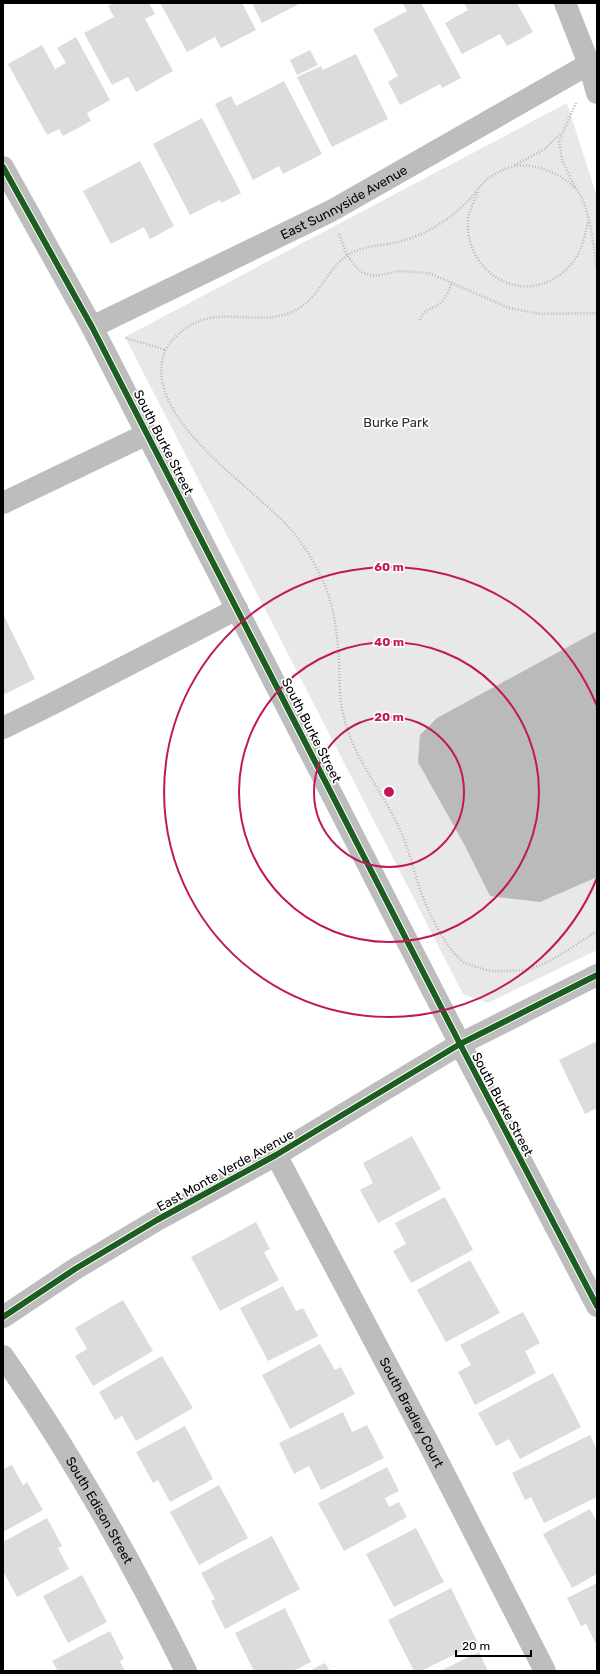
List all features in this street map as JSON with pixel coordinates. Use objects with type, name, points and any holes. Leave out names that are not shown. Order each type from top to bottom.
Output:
[{"type":"street","points":[[565,3],[589,64],[587,97]]},
{"type":"street","name":"East Sunnyside Avenue","points":[[92,327],[331,211],[589,64]]},
{"type":"street","name":"South Burke Street","points":[[3,167],[92,327],[460,1044],[597,1306]]},
{"type":"street","points":[[3,503],[147,434]]},
{"type":"street","points":[[3,728],[237,609]]},
{"type":"street","name":"East Monte Verde Avenue","points":[[3,1317],[75,1269],[151,1224],[276,1156],[460,1044],[597,975]]},
{"type":"street","name":"South Bradley Court","points":[[276,1156],[431,1448],[545,1671]]},
{"type":"street","name":"South Edison Street","points":[[3,1356],[62,1444],[119,1541],[186,1671]]},
{"type":"path","points":[[587,97],[572,114],[559,141],[562,160],[575,188],[582,198],[588,219],[597,268]]},
{"type":"path","points":[[562,133],[545,149],[488,179],[446,221],[423,234],[347,255],[332,270],[320,289],[310,301],[296,310],[280,316],[222,316],[204,318],[185,328],[169,342],[162,358],[161,372],[165,392],[177,416],[199,444],[292,530],[311,557],[326,586],[337,633],[339,694],[344,720],[352,745],[400,830],[423,897],[435,924],[449,946],[463,962],[490,972],[527,970],[551,960],[597,931]]},
{"type":"path","points":[[513,166],[542,168],[558,176],[575,188]]},
{"type":"path","points":[[480,188],[469,214],[468,228],[472,249],[486,270],[501,280],[520,286],[536,285],[549,281],[562,273],[578,254],[583,242],[588,219]]},
{"type":"path","points":[[331,211],[347,255],[356,267],[363,273],[375,276],[400,271],[429,273],[509,308],[540,314],[597,313]]},
{"type":"path","points":[[420,320],[425,310],[440,304],[452,282]]},
{"type":"path","points":[[92,327],[166,350]]},
{"type":"green space","name":"Burke Park","points":[[567,103],[597,197],[597,950],[488,1003],[463,994],[125,337]]},
{"type":"shaded area","points":[[597,631],[597,877],[540,902],[490,896],[464,844],[418,762],[420,735],[437,718]]},
{"type":"building","points":[[114,3],[149,3],[155,14],[145,19],[173,71],[136,92],[128,77],[112,85],[84,33],[114,17],[108,6]]},
{"type":"building","points":[[160,3],[242,3],[256,30],[221,48],[215,37],[187,52]]},
{"type":"building","points":[[252,3],[301,3],[262,23]]},
{"type":"building","points":[[421,3],[461,78],[442,88],[440,84],[400,105],[388,82],[398,76],[373,29],[407,11],[403,4]]},
{"type":"building","points":[[464,3],[517,3],[533,32],[507,46],[500,34],[462,54],[445,23],[468,10]]},
{"type":"building","points":[[76,37],[110,100],[87,113],[91,121],[63,136],[59,129],[47,135],[8,64],[42,45],[55,69],[66,63],[57,48]]},
{"type":"building","points":[[310,50],[318,65],[297,75],[290,60]]},
{"type":"building","points":[[356,54],[388,119],[332,147],[297,77],[321,66],[323,70]]},
{"type":"building","points":[[284,81],[322,154],[283,174],[279,166],[253,180],[215,104],[231,96],[236,106]]},
{"type":"building","points":[[202,118],[241,193],[221,203],[220,200],[190,215],[153,144]]},
{"type":"building","points":[[140,161],[174,226],[150,239],[144,227],[111,244],[83,191]]},
{"type":"building","points":[[3,614],[35,679],[3,695]]},
{"type":"building","points":[[597,1041],[597,1108],[585,1114],[559,1060]]},
{"type":"building","points":[[412,1136],[441,1189],[378,1223],[360,1190],[373,1183],[363,1163]]},
{"type":"building","points":[[445,1197],[473,1250],[411,1283],[393,1251],[406,1244],[395,1223]]},
{"type":"building","points":[[256,1222],[270,1249],[264,1252],[279,1280],[220,1311],[191,1257]]},
{"type":"building","points":[[470,1260],[500,1313],[446,1342],[417,1290]]},
{"type":"building","points":[[283,1286],[296,1311],[303,1308],[318,1336],[268,1361],[240,1308]]},
{"type":"building","points":[[123,1300],[153,1351],[93,1386],[75,1356],[87,1349],[75,1328]]},
{"type":"building","points":[[523,1312],[540,1343],[525,1351],[536,1373],[475,1405],[458,1372],[471,1365],[460,1345]]},
{"type":"building","points":[[320,1344],[335,1370],[341,1367],[355,1394],[290,1429],[262,1375]]},
{"type":"building","points":[[162,1356],[193,1408],[136,1441],[122,1416],[115,1420],[99,1392]]},
{"type":"building","points":[[553,1373],[581,1427],[520,1459],[509,1439],[496,1446],[478,1413]]},
{"type":"building","points":[[343,1412],[352,1432],[367,1425],[384,1458],[321,1490],[309,1466],[294,1474],[279,1443]]},
{"type":"building","points":[[185,1426],[213,1479],[170,1502],[158,1480],[153,1483],[136,1452]]},
{"type":"building","points":[[590,1435],[597,1450],[597,1497],[544,1523],[531,1497],[525,1500],[512,1473]]},
{"type":"building","points":[[12,1465],[23,1485],[27,1482],[43,1510],[3,1532],[3,1469]]},
{"type":"building","points":[[387,1467],[399,1491],[385,1498],[389,1507],[399,1502],[407,1517],[344,1551],[318,1503]]},
{"type":"building","points":[[219,1485],[248,1538],[199,1565],[170,1512]]},
{"type":"building","points":[[590,1509],[597,1522],[597,1574],[572,1588],[543,1534]]},
{"type":"building","points":[[47,1518],[62,1546],[58,1548],[69,1569],[17,1597],[3,1571],[3,1542]]},
{"type":"building","points":[[416,1528],[444,1582],[394,1607],[366,1554]]},
{"type":"building","points":[[272,1536],[300,1589],[225,1629],[211,1601],[215,1599],[201,1573]]},
{"type":"building","points":[[82,1575],[107,1622],[68,1643],[43,1596]]},
{"type":"building","points":[[597,1583],[597,1646],[586,1624],[581,1626],[567,1598]]},
{"type":"building","points":[[451,1588],[478,1643],[421,1671],[414,1671],[388,1620]]},
{"type":"building","points":[[285,1608],[311,1662],[293,1671],[254,1671],[235,1633]]},
{"type":"building","points":[[110,1631],[124,1659],[120,1661],[125,1671],[58,1671],[52,1661]]},
{"type":"building","points":[[479,1652],[488,1671],[440,1671]]},
{"type":"building","points":[[325,1663],[330,1671],[309,1671]]},
{"type":"cycle path","points":[[3,167],[92,327],[460,1044],[597,1306]]},
{"type":"cycle path","points":[[3,1317],[75,1269],[157,1220],[276,1155],[460,1044],[597,975]]}]
